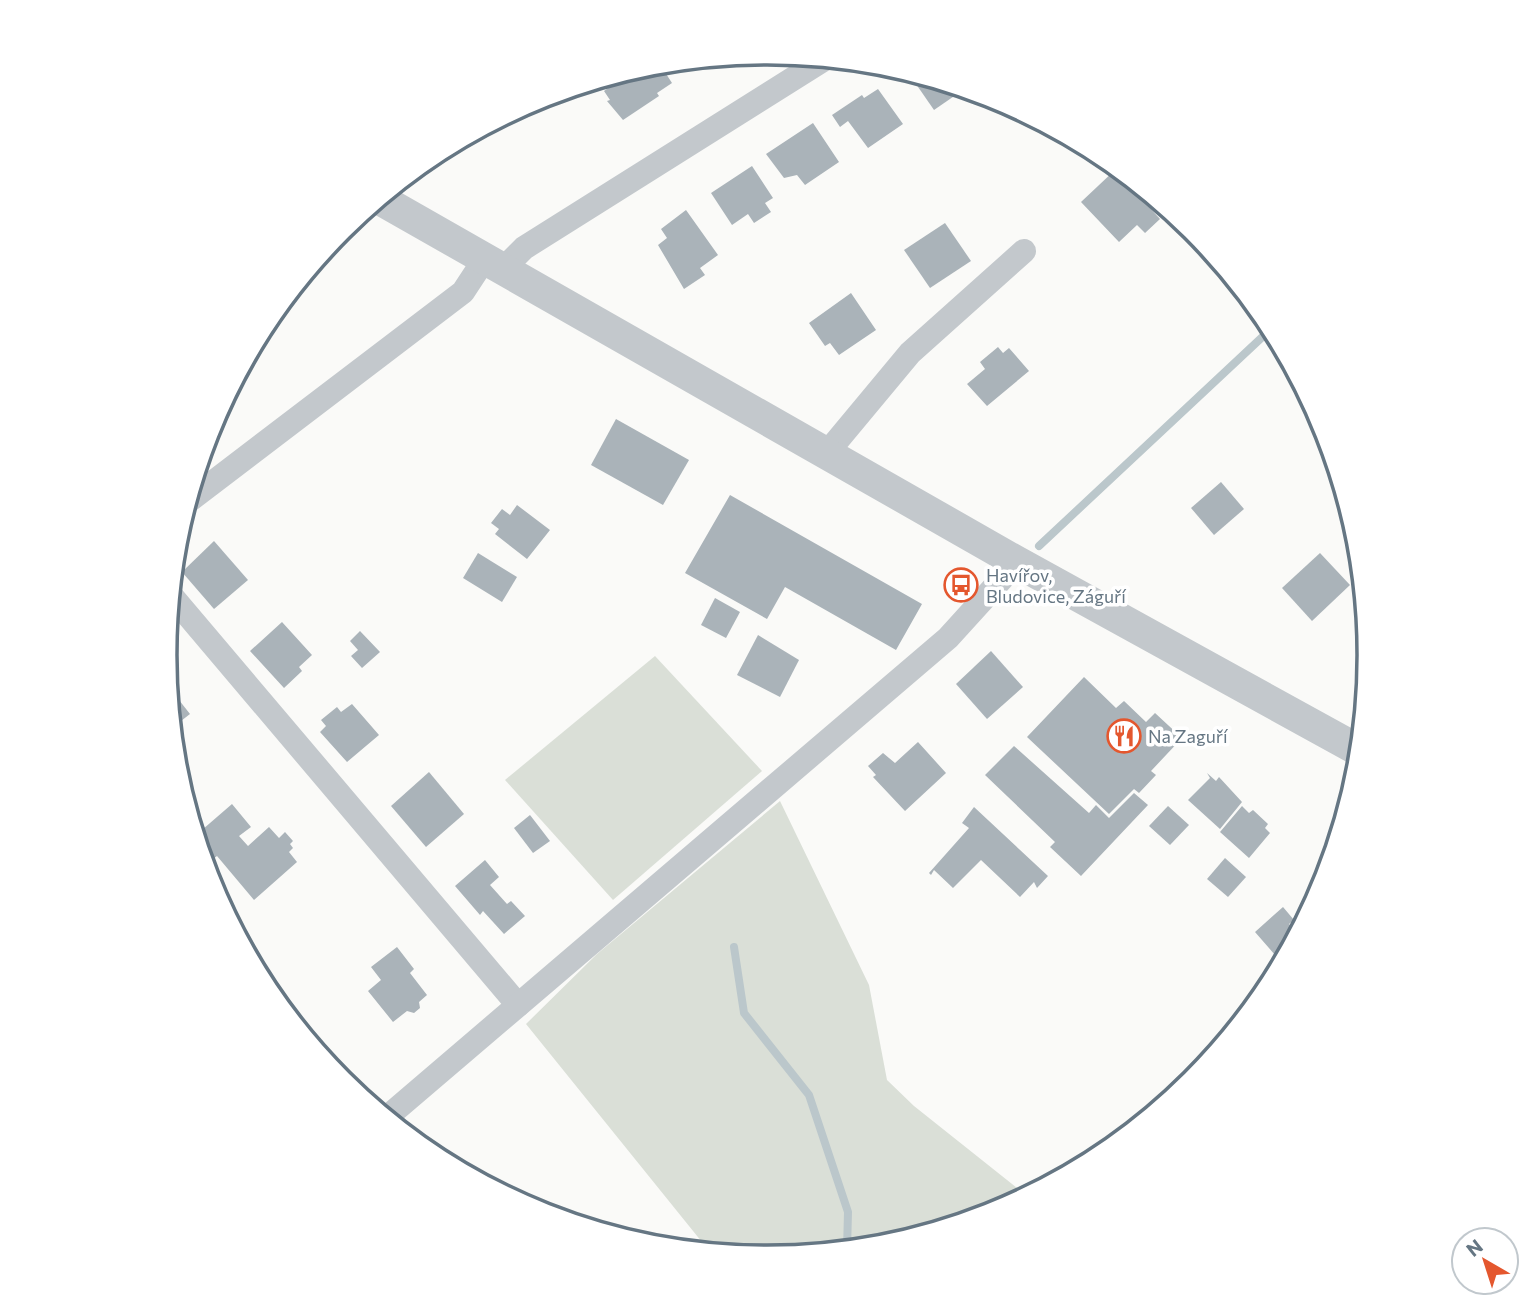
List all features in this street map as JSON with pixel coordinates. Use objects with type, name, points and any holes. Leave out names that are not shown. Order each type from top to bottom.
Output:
[{"type":"street","points":[[200,492],[463,292],[493,265],[812,67]]},
{"type":"street","points":[[387,203],[1017,562],[1350,745]]},
{"type":"street","points":[[826,454],[909,353],[1024,251]]},
{"type":"street","points":[[394,1111],[948,638],[1017,562]]},
{"type":"street","points":[[179,605],[518,1005]]},
{"type":"shaded area","points":[[655,656],[762,771],[613,900],[505,780]]},
{"type":"shaded area","points":[[780,801],[869,985],[887,1080],[914,1106],[1018,1189],[957,1214],[882,1234],[806,1244],[701,1241],[526,1024],[597,954]]},
{"type":"building","points":[[666,74],[672,83],[657,93],[659,96],[623,120],[607,101],[610,100],[604,91],[614,85]]},
{"type":"building","points":[[916,84],[955,95],[934,110]]},
{"type":"building","points":[[878,89],[903,124],[868,148],[848,121],[840,127],[832,115],[862,95],[864,98]]},
{"type":"building","points":[[813,123],[839,162],[805,185],[797,175],[784,178],[766,154]]},
{"type":"building","points":[[752,166],[773,198],[765,203],[771,212],[754,223],[748,214],[732,225],[711,193]]},
{"type":"building","points":[[1110,175],[1143,201],[1160,219],[1145,233],[1137,225],[1119,242],[1081,202]]},
{"type":"building","points":[[686,210],[718,255],[700,268],[705,275],[684,289],[658,245],[667,238],[661,229]]},
{"type":"building","points":[[945,223],[971,261],[930,288],[904,250]]},
{"type":"building","points":[[851,293],[876,330],[839,355],[830,343],[825,346],[809,323]]},
{"type":"building","points":[[998,347],[1003,353],[1009,348],[1029,371],[987,406],[967,384],[985,369],[980,362]]},
{"type":"building","points":[[616,419],[689,460],[663,505],[591,465]]},
{"type":"building","points":[[1221,482],[1244,509],[1214,535],[1191,508]]},
{"type":"building","points":[[730,495],[922,604],[896,650],[785,587],[767,619],[685,573]]},
{"type":"building","points":[[517,505],[550,530],[527,559],[495,534],[499,529],[491,523],[502,509],[510,515]]},
{"type":"building","points":[[214,541],[248,580],[214,609],[183,571]]},
{"type":"building","points":[[478,553],[517,577],[502,602],[463,578]]},
{"type":"building","points":[[1320,553],[1350,585],[1312,621],[1282,588]]},
{"type":"building","points":[[715,598],[740,612],[726,638],[701,625]]},
{"type":"building","points":[[282,622],[312,655],[299,667],[302,671],[284,688],[250,651]]},
{"type":"building","points":[[360,631],[380,652],[362,668],[351,656],[358,650],[350,641]]},
{"type":"building","points":[[758,635],[799,660],[780,697],[737,675]]},
{"type":"building","points":[[991,651],[1023,687],[987,719],[956,684]]},
{"type":"building","points":[[1084,677],[1116,708],[1124,701],[1146,722],[1155,713],[1182,738],[1151,771],[1156,775],[1139,793],[1134,789],[1109,814],[1027,737]]},
{"type":"building","points":[[179,699],[190,714],[181,721]]},
{"type":"building","points":[[352,704],[379,735],[347,762],[320,732],[326,726],[321,720],[337,707],[341,712]]},
{"type":"building","points":[[918,742],[946,773],[905,811],[873,777],[876,775],[868,766],[883,753],[895,763]]},
{"type":"building","points":[[1014,746],[1089,813],[1096,805],[1109,818],[1134,793],[1148,805],[1081,876],[1050,847],[1055,842],[985,775]]},
{"type":"building","points":[[429,772],[464,814],[426,847],[391,806]]},
{"type":"building","points":[[1207,773],[1216,781],[1219,777],[1242,802],[1220,829],[1188,800],[1210,778]]},
{"type":"building","points":[[232,804],[251,827],[239,836],[248,846],[269,827],[279,838],[285,832],[293,841],[290,844],[293,848],[289,852],[297,862],[254,900],[217,856],[213,859],[203,829]]},
{"type":"building","points":[[1168,806],[1189,825],[1170,845],[1149,826]]},
{"type":"building","points":[[1242,806],[1249,813],[1253,810],[1268,824],[1265,828],[1270,833],[1249,858],[1220,832]]},
{"type":"building","points":[[974,807],[1048,876],[1037,888],[1034,882],[1020,897],[981,860],[953,888],[934,870],[931,875],[929,873],[969,828],[962,823]]},
{"type":"building","points":[[530,815],[550,841],[533,853],[514,828]]},
{"type":"building","points":[[1225,858],[1246,877],[1228,897],[1207,879]]},
{"type":"building","points":[[485,860],[499,877],[490,885],[507,904],[511,901],[525,916],[504,934],[483,911],[480,915],[455,886]]},
{"type":"building","points":[[1283,907],[1294,920],[1289,924],[1291,926],[1275,955],[1255,932]]},
{"type":"building","points":[[397,947],[414,969],[410,973],[427,995],[419,1002],[420,1008],[414,1013],[407,1011],[393,1022],[368,991],[381,980],[371,967]]},
{"type":"waterway","points":[[1039,546],[1263,336]]},
{"type":"waterway","points":[[734,947],[744,1013],[809,1095],[848,1212],[847,1239]]},
{"type":"place","name":"Havířov, Bludovice, Záguří","points":[[961,585]]},
{"type":"place","name":"Na Zaguří","points":[[1124,736]]}]
